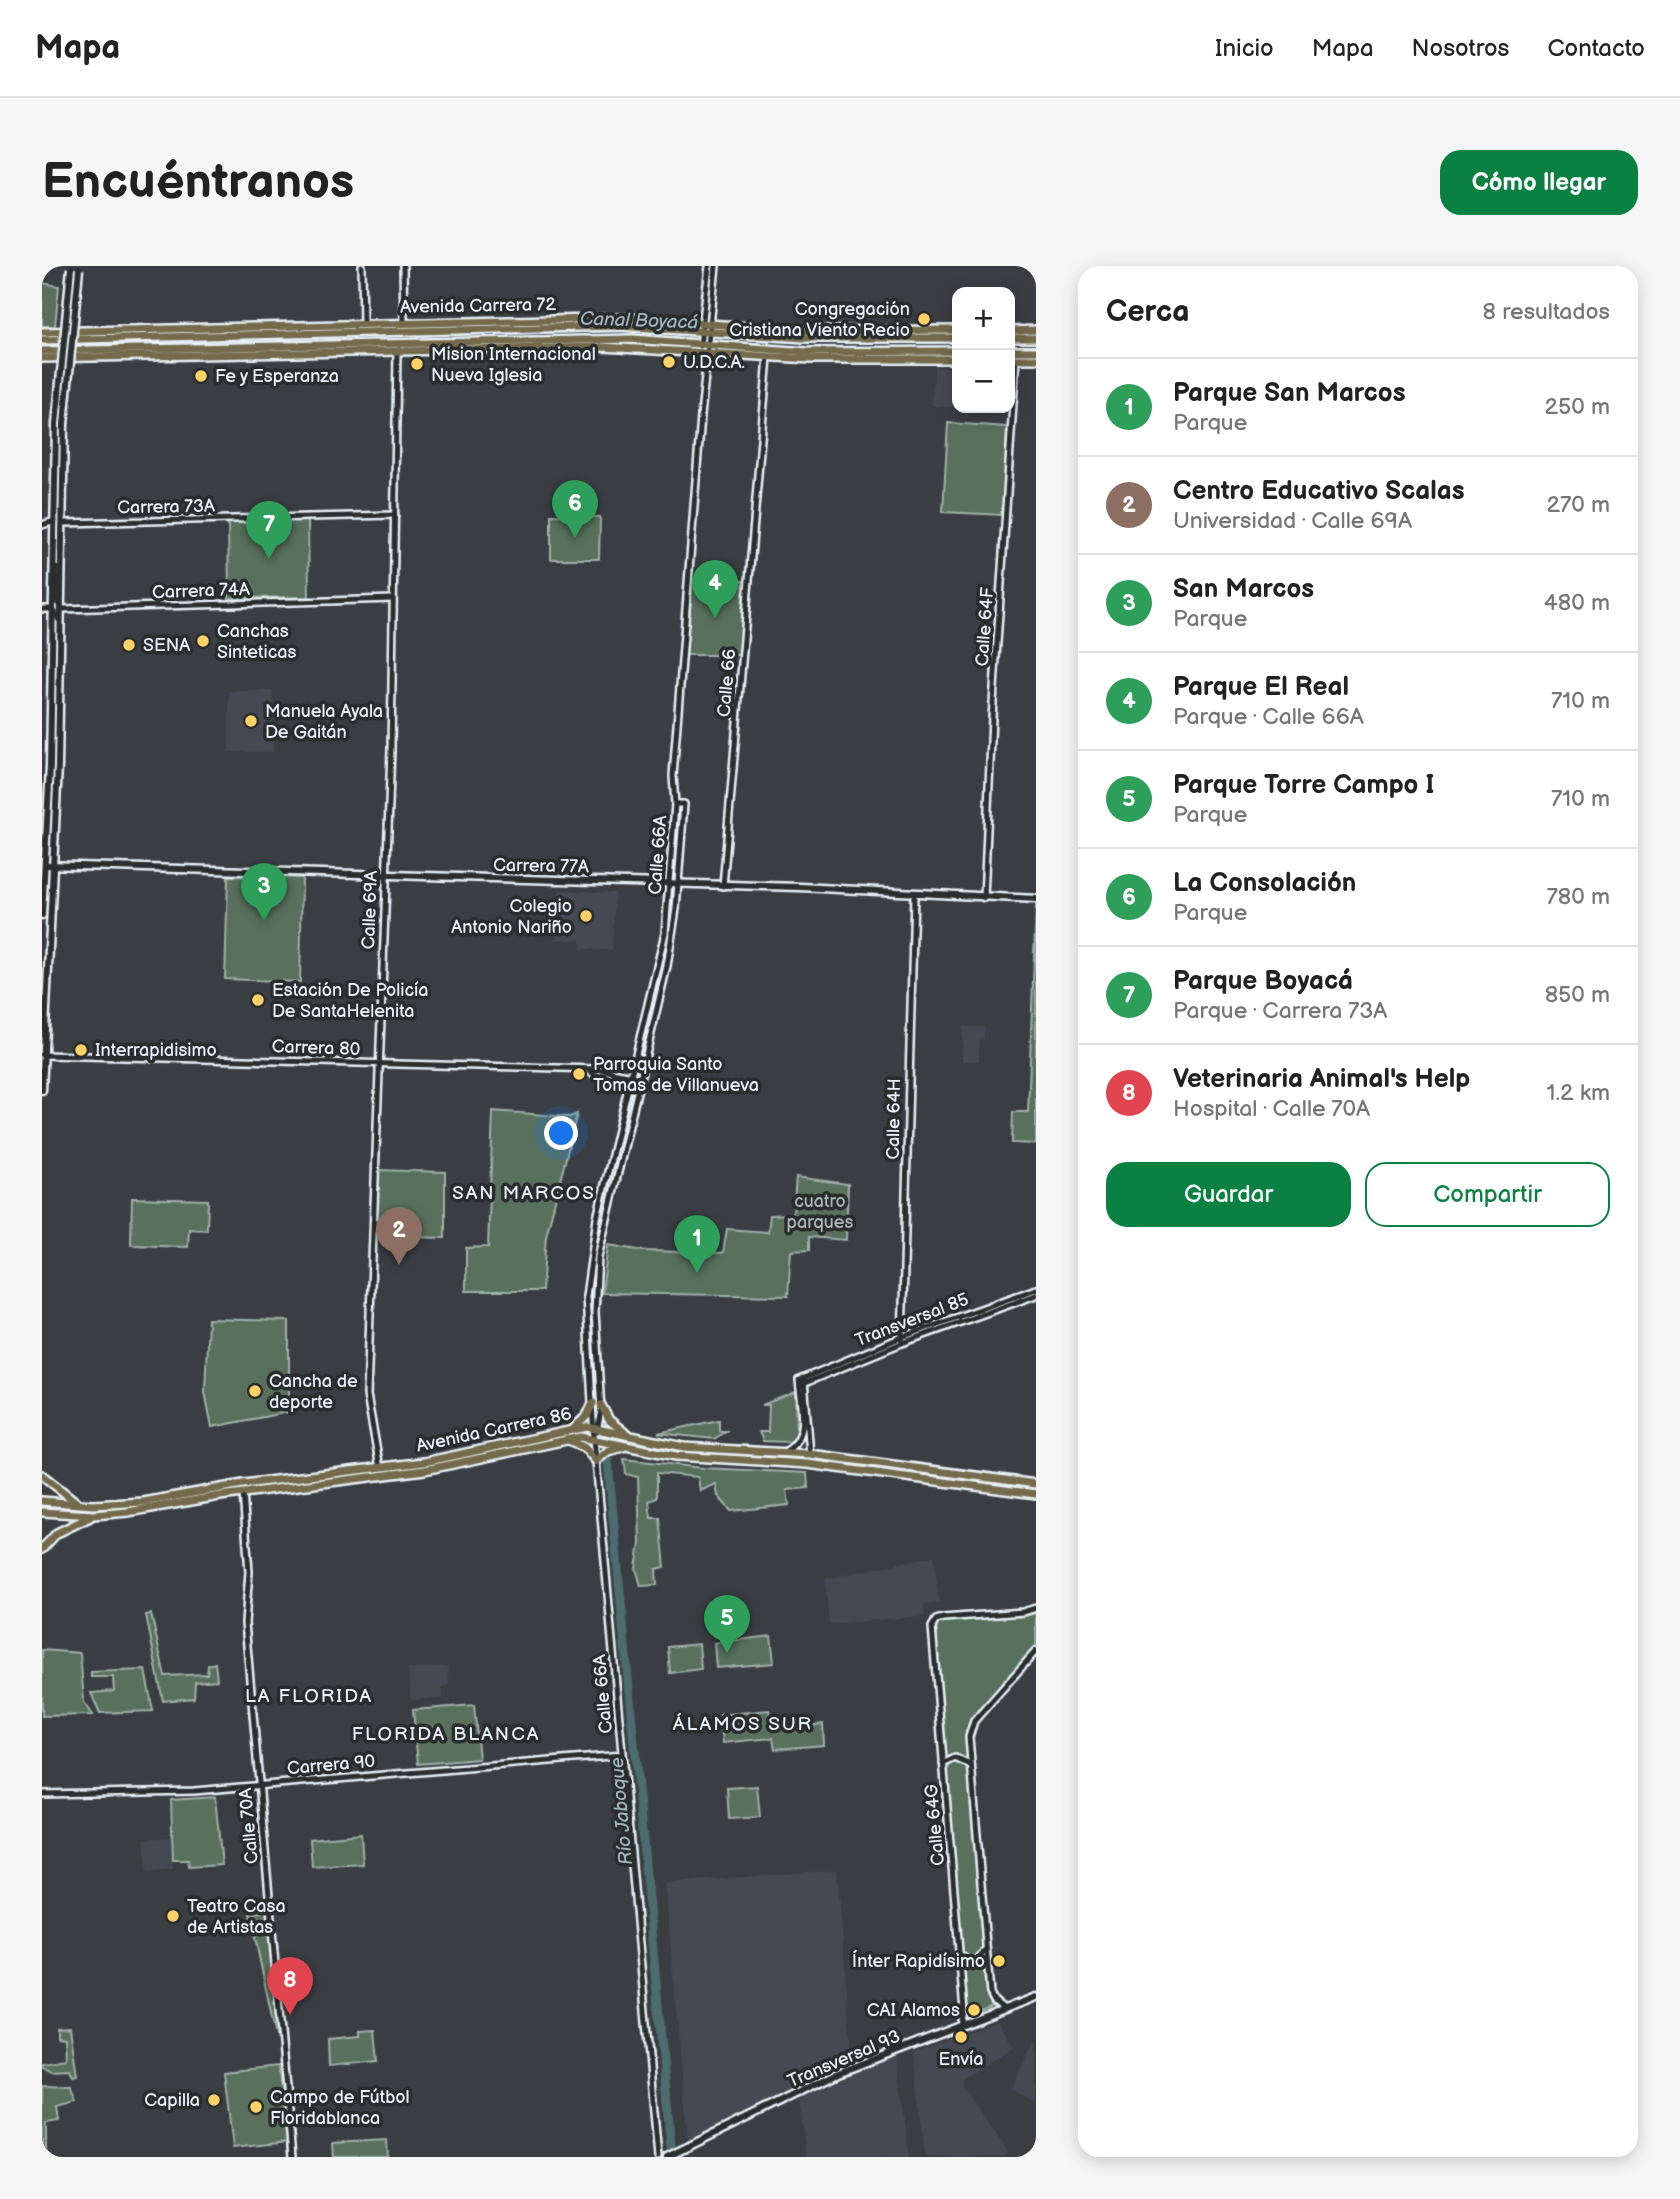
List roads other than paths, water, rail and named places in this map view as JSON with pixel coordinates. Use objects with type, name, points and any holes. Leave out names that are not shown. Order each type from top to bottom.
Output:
[{"type":"main road","points":[[42,915],[55,531],[49,523],[56,424],[75,267]]},
{"type":"main road","points":[[42,1090],[58,766],[64,424],[75,267]]},
{"type":"main road","name":"Avenida Carrera 72","points":[[42,332],[633,318],[768,357],[952,359]]},
{"type":"main road","points":[[530,320],[541,328]]},
{"type":"main road","points":[[349,332],[363,325]]},
{"type":"main road","name":"Avenida Carrera 72","points":[[42,340],[636,326],[807,352],[952,351]]},
{"type":"main road","points":[[210,328],[233,335]]},
{"type":"main road","points":[[127,338],[146,329]]},
{"type":"main road","points":[[909,329],[921,337]]},
{"type":"main road","name":"Avenida Carrera 72","points":[[42,358],[602,347],[801,331],[952,330]]},
{"type":"main road","points":[[1015,331],[1036,330]]},
{"type":"main road","name":"Avenida Carrera 72","points":[[42,351],[634,339],[952,338]]},
{"type":"main road","points":[[1015,338],[1036,338]]},
{"type":"main road","points":[[349,353],[369,345]]},
{"type":"main road","points":[[195,357],[212,349]]},
{"type":"main road","points":[[165,350],[179,357]]},
{"type":"main road","points":[[888,357],[902,350]]},
{"type":"main road","points":[[932,350],[944,359]]},
{"type":"main road","points":[[1015,351],[1036,351]]},
{"type":"main road","points":[[1015,359],[1036,359]]},
{"type":"main road","points":[[46,766],[58,766]]},
{"type":"main road","name":"Carrera 77A","points":[[45,865],[674,884],[1036,899]]},
{"type":"main road","points":[[572,1429],[597,1404],[612,1423],[630,1437]]},
{"type":"main road","name":"Avenida Carrera 86","points":[[42,1501],[79,1504],[142,1502],[243,1484],[431,1460],[572,1429],[596,1428],[630,1437],[709,1449],[810,1454],[1036,1484]]},
{"type":"main road","name":"Avenida Carrera 86","points":[[42,1512],[94,1515],[425,1470],[566,1439],[594,1438],[676,1456],[810,1465],[1036,1494]]},
{"type":"main road","points":[[566,1439],[585,1448],[596,1461],[607,1451],[625,1446]]},
{"type":"main road","points":[[42,1475],[79,1504]]},
{"type":"main road","points":[[42,1549],[57,1533],[94,1515]]},
{"type":"main road","name":"Transversal 93","points":[[667,2157],[685,2154],[838,2073],[1036,1997]]},
{"type":"street","points":[[362,266],[363,325]]},
{"type":"street","points":[[403,266],[404,324]]},
{"type":"street","name":"Calle 66A","points":[[597,1404],[587,1324],[590,1265],[602,1196],[660,961],[674,884],[674,767],[709,266]]},
{"type":"street","name":"Calle 66A","points":[[705,338],[716,266]]},
{"type":"street","name":"Calle 69A","points":[[380,1468],[367,1395],[394,599],[397,352]]},
{"type":"street","name":"Calle 66","points":[[723,886],[768,357]]},
{"type":"street","name":"Calle 64F","points":[[984,898],[1010,413]]},
{"type":"street","name":"Carrera 73A","points":[[64,523],[395,515]]},
{"type":"street","points":[[54,557],[57,599],[62,609]]},
{"type":"street","name":"Carrera 74A","points":[[62,609],[394,599]]},
{"type":"street","points":[[42,609],[53,609],[59,620],[61,657]]},
{"type":"street","name":"Calle 66A","points":[[658,2157],[594,1438],[597,1404],[594,1312],[598,1257],[667,967],[684,804],[675,804]]},
{"type":"street","name":"Calle 64H","points":[[902,1340],[914,895]]},
{"type":"street","name":"Carrera 80","points":[[43,1055],[589,1071],[638,1086]]},
{"type":"street","name":"Carrera 80","points":[[589,1071],[597,1069],[640,1078]]},
{"type":"street","name":"Transversal 85","points":[[802,1382],[1036,1289]]},
{"type":"street","name":"Transversal 85","points":[[902,1340],[1036,1295]]},
{"type":"street","points":[[784,1452],[797,1443],[801,1435],[802,1382]]},
{"type":"street","points":[[802,1382],[810,1454]]},
{"type":"street","name":"Calle 70A","points":[[243,1493],[249,1573],[245,1623],[292,2157]]},
{"type":"street","name":"Calle 64G","points":[[961,2026],[964,2011],[932,1627],[934,1622],[943,1618],[1023,1612],[1036,1608]]},
{"type":"street","points":[[1004,2009],[991,1997],[968,1743],[972,1724],[1036,1651]]},
{"type":"street","name":"Carrera 90","points":[[42,1794],[163,1793],[622,1755]]},
{"type":"street","points":[[943,1765],[955,1758],[970,1765]]},
{"type":"street","points":[[959,1954],[976,1962],[986,1949]]},
{"type":"waterway","name":"Canal Boyacá","points":[[320,338],[636,331],[707,337]]},
{"type":"waterway","name":"Canal Boyacá","points":[[713,337],[804,343],[952,343]]},
{"type":"waterway","name":"Canal Boyacá","points":[[1015,343],[1036,343]]},
{"type":"waterway","name":"Río Jaboque","points":[[608,1461],[672,2157]]},
{"type":"place","name":"Congregación Cristiana Viento Recio","points":[[924,319]]},
{"type":"place","name":"U.D.C.A.","points":[[669,362]]},
{"type":"place","name":"Mision Internacional Nueva Iglesia","points":[[417,364]]},
{"type":"place","name":"Fe y Esperanza","points":[[201,376]]},
{"type":"place","name":"La Consolación","points":[[575,538]]},
{"type":"place","name":"Parque Boyacá","points":[[269,559]]},
{"type":"place","name":"Parque El Real","points":[[715,618]]},
{"type":"place","name":"Canchas Sinteticas","points":[[203,641]]},
{"type":"place","name":"SENA","points":[[129,645]]},
{"type":"place","name":"Manuela Ayala De Gaitán","points":[[251,721]]},
{"type":"place","name":"Colegio Antonio Nariño","points":[[586,916]]},
{"type":"place","name":"San Marcos","points":[[264,921]]},
{"type":"place","name":"Estación De Policía De SantaHelenita","points":[[258,1000]]},
{"type":"place","name":"Interrapidisimo","points":[[81,1050]]},
{"type":"place","name":"Parroquia Santo Tomas de Villanueva","points":[[579,1074]]},
{"type":"place","name":"Centro Educativo Scalas","points":[[399,1265]]},
{"type":"place","name":"Parque San Marcos","points":[[697,1273]]},
{"type":"place","name":"Cancha de deporte","points":[[255,1391]]},
{"type":"place","name":"Parque Torre Campo I","points":[[727,1653]]},
{"type":"place","name":"Teatro Casa de Artistas","points":[[173,1916]]},
{"type":"place","name":"Ínter Rapidísimo","points":[[999,1961]]},
{"type":"place","name":"CAI Alamos","points":[[974,2010]]},
{"type":"place","name":"Veterinaria Animal's Help","points":[[290,2015]]},
{"type":"place","name":"Envía","points":[[961,2037]]},
{"type":"place","name":"Capilla","points":[[214,2100]]},
{"type":"place","name":"Campo de Fútbol Floridablanca","points":[[256,2107]]},
{"type":"district","name":"SAN MARCOS","points":[[524,1193]]},
{"type":"district","name":"LA FLORIDA","points":[[309,1696]]},
{"type":"district","name":"ÁLAMOS SUR","points":[[743,1724]]},
{"type":"district","name":"FLORIDA BLANCA","points":[[446,1734]]},
{"type":"park label","name":"cuatro parques","points":[[820,1212]]}]
